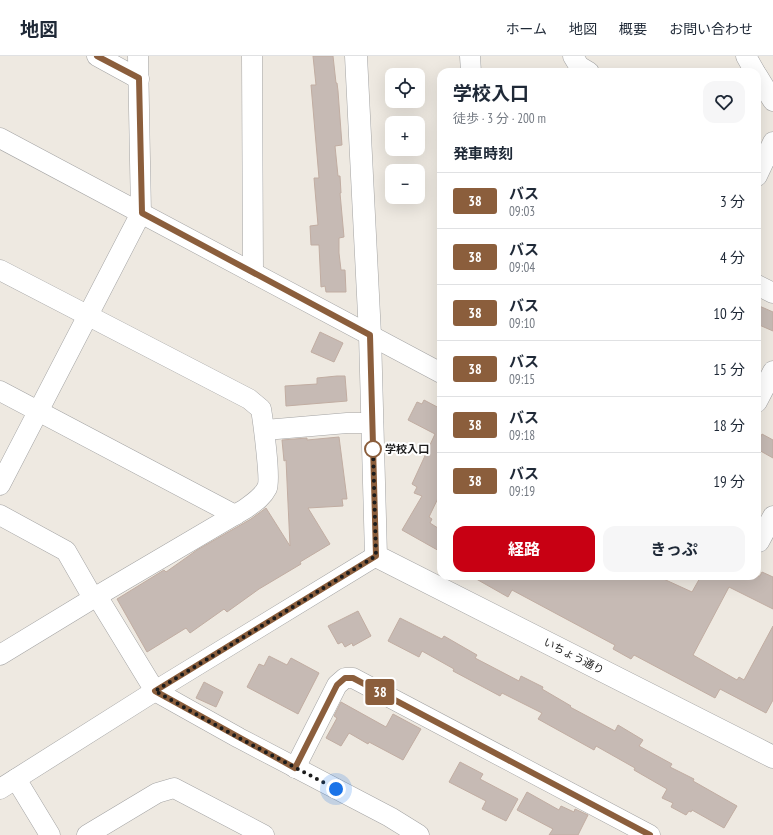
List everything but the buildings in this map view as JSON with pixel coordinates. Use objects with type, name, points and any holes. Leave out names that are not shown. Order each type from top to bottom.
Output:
[{"type":"street","points":[[97,56],[139,78]]},
{"type":"street","points":[[0,485],[142,213],[138,56]]},
{"type":"street","points":[[252,56],[253,273]]},
{"type":"street","points":[[50,835],[8,784],[155,691],[376,556],[370,335],[356,56]]},
{"type":"street","points":[[470,56],[471,68]]},
{"type":"street","points":[[573,56],[579,66],[582,68]]},
{"type":"street","points":[[746,56],[754,68]]},
{"type":"street","points":[[761,82],[773,101]]},
{"type":"street","points":[[0,138],[437,371]]},
{"type":"street","points":[[761,164],[773,142]]},
{"type":"street","points":[[0,270],[249,399],[261,409],[265,430],[268,486],[262,496],[235,515],[95,597],[5,647]]},
{"type":"street","points":[[761,287],[773,293]]},
{"type":"street","points":[[761,394],[773,371]]},
{"type":"street","points":[[0,390],[235,515]]},
{"type":"street","points":[[265,430],[347,423],[373,423]]},
{"type":"street","points":[[0,516],[66,551],[155,691],[295,768],[390,817],[420,835]]},
{"type":"street","points":[[763,544],[773,516]]},
{"type":"street","name":"いちょう通り","points":[[376,556],[772,754]]},
{"type":"street","points":[[295,768],[337,685],[345,678],[353,678],[650,835]]},
{"type":"street","points":[[87,835],[157,793],[174,788],[264,835]]},
{"type":"bus line","name":"38","points":[[97,56],[139,78],[142,213],[370,335],[376,556],[155,691],[295,768],[337,685],[345,678],[353,678],[650,835]]},
{"type":"place","name":"学校入口","points":[[373,449]]},
{"type":"route","points":[[336,789],[239,738],[155,691],[376,556],[373,449]]}]
